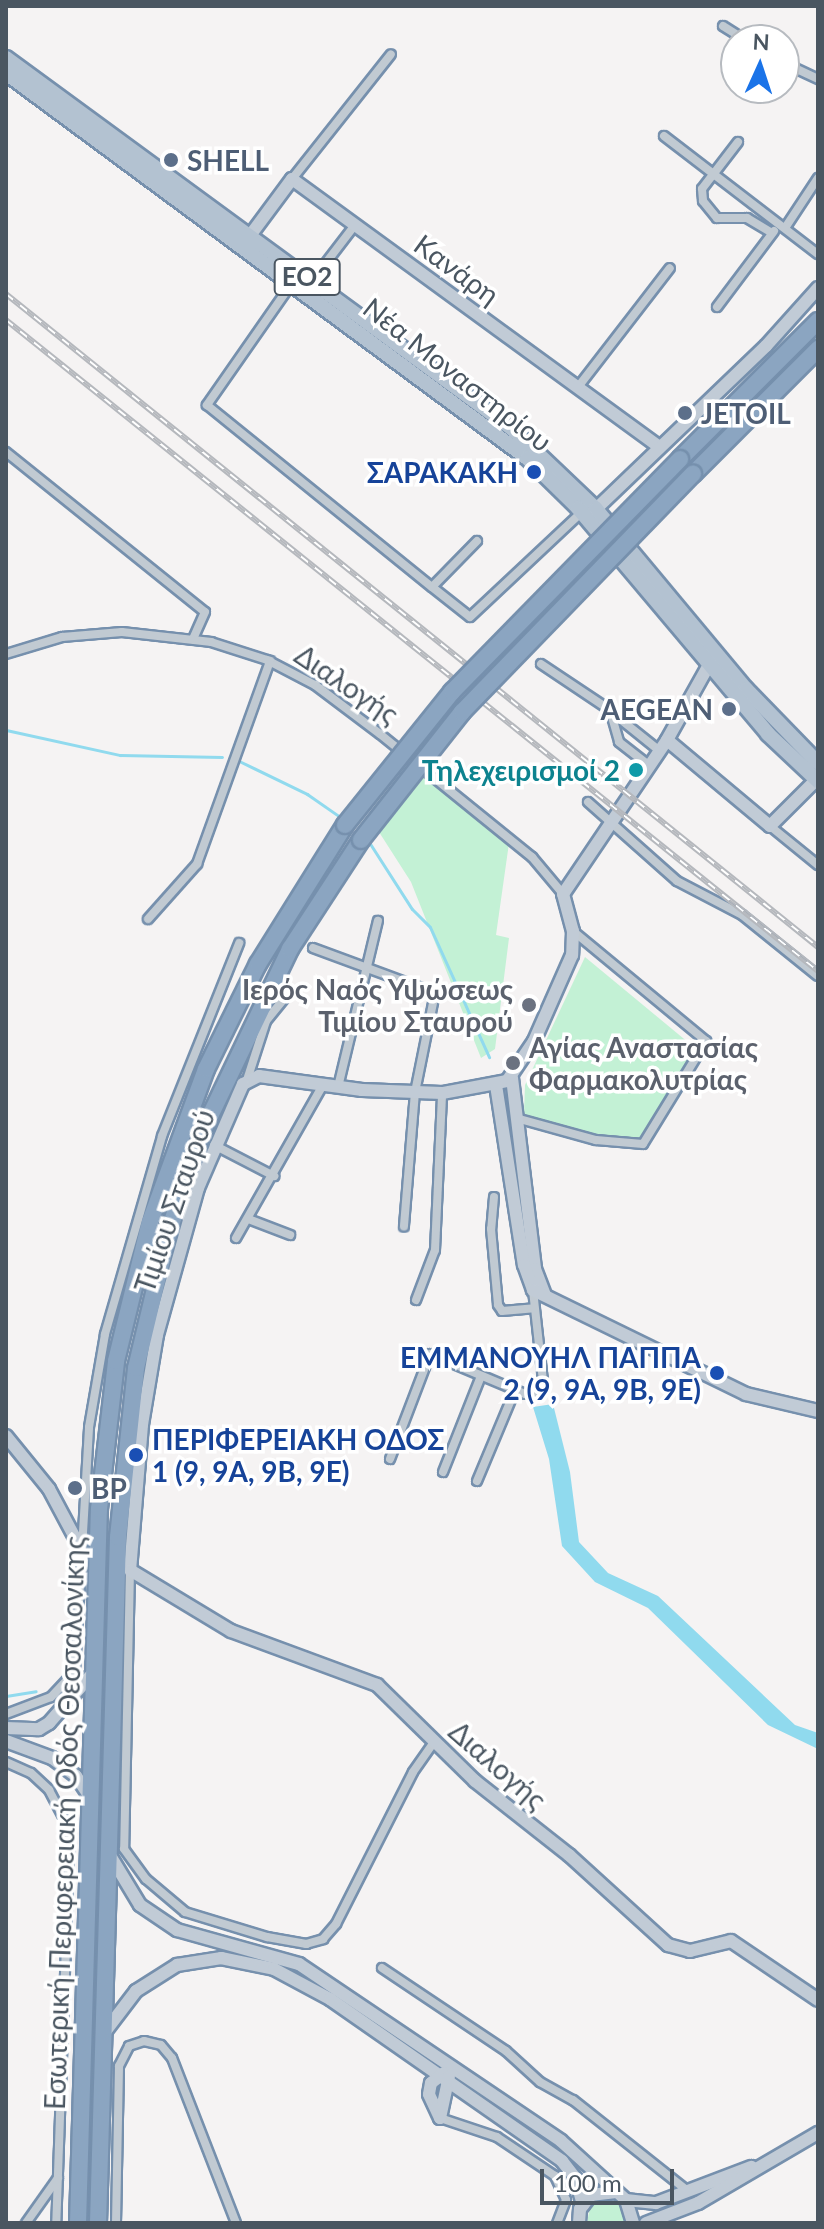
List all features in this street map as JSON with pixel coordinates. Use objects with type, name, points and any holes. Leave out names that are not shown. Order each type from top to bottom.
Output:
[{"type":"highway","name":"Εσωτερική Περιφερειακή Οδός Θεσσαλονίκης","points":[[78,2223],[92,1674],[106,1434],[116,1361],[150,1222],[231,1017],[345,825],[452,692],[818,321]]},
{"type":"highway","name":"Εσωτερική Περιφερειακή Οδός Θεσσαλονίκης","points":[[98,2223],[106,1842],[126,1439],[149,1305],[199,1139],[243,1038],[290,949],[361,840],[462,712],[818,349]]},
{"type":"main road","name":"Νέα Μοναστηρίου","points":[[6,58],[246,240],[293,282],[487,425],[589,511],[709,665],[817,779]]},
{"type":"main road","name":"Νέα Μοναστηρίου","points":[[6,73],[246,240],[312,281],[510,427],[589,511],[746,689],[818,763]]},
{"type":"street","points":[[246,240],[391,54]]},
{"type":"street","points":[[664,136],[818,254]]},
{"type":"street","points":[[738,142],[713,174],[702,195],[717,218],[747,218],[772,233]]},
{"type":"street","points":[[717,307],[818,178]]},
{"type":"street","name":"Κανάρη","points":[[292,179],[660,447]]},
{"type":"street","points":[[312,281],[355,225]]},
{"type":"street","points":[[578,387],[670,268]]},
{"type":"street","points":[[293,282],[207,405],[470,617],[660,447],[818,288]]},
{"type":"street","points":[[6,452],[205,612],[193,639]]},
{"type":"street","points":[[432,587],[477,541]]},
{"type":"street","name":"Διαλογής","points":[[6,654],[46,640],[99,633],[193,639],[270,661],[315,685],[404,753],[532,857],[563,894]]},
{"type":"street","points":[[148,919],[197,864],[270,661]]},
{"type":"street","points":[[541,664],[664,746],[818,865]]},
{"type":"street","points":[[546,1298],[535,1269],[512,1078],[559,990],[572,955],[573,931],[563,894],[664,746],[709,665]]},
{"type":"street","points":[[610,710],[619,742],[650,766]]},
{"type":"street","points":[[770,826],[817,779]]},
{"type":"street","points":[[588,802],[610,825],[677,881],[742,915],[818,976]]},
{"type":"street","points":[[338,1087],[378,921]]},
{"type":"street","points":[[515,1117],[596,1140],[643,1144],[706,1041],[573,931]]},
{"type":"street","points":[[6,1714],[51,1697],[75,1671],[89,1427],[118,1284],[162,1136],[232,971],[239,943]]},
{"type":"street","points":[[313,948],[435,993],[415,1092],[404,1227]]},
{"type":"street","points":[[247,1080],[266,1021],[286,996]]},
{"type":"street","points":[[247,1080],[259,1076],[338,1087],[442,1093],[496,1085],[512,1078]]},
{"type":"street","name":"Τιμίου Σταυρού","points":[[130,1570],[142,1425],[157,1335],[173,1266],[214,1145],[247,1080]]},
{"type":"street","points":[[236,1238],[251,1220],[323,1085]]},
{"type":"street","points":[[390,1459],[430,1354],[515,1390],[533,1395],[542,1388],[533,1290],[524,1265],[496,1085]]},
{"type":"street","points":[[416,1300],[435,1250],[442,1093]]},
{"type":"street","points":[[214,1145],[274,1176]]},
{"type":"street","points":[[494,1197],[491,1229],[498,1305],[502,1311],[534,1308]]},
{"type":"street","points":[[251,1220],[290,1235]]},
{"type":"street","points":[[533,1290],[746,1394],[818,1411]]},
{"type":"street","points":[[443,1472],[481,1376]]},
{"type":"street","points":[[477,1481],[515,1390]]},
{"type":"street","points":[[6,1436],[49,1489],[80,1547]]},
{"type":"street","points":[[130,1570],[124,1849],[146,1879],[185,1912],[280,1939],[306,1944],[323,1939],[336,1924],[413,1772],[434,1742]]},
{"type":"street","name":"Διαλογής","points":[[130,1570],[231,1631],[377,1685],[434,1742],[668,1945],[690,1951],[733,1942],[818,2000]]},
{"type":"street","points":[[6,1728],[39,1729],[49,1723],[92,1674]]},
{"type":"street","points":[[6,1741],[52,1758],[76,1776],[89,1795]]},
{"type":"street","points":[[6,1762],[31,1773],[49,1790],[70,1830],[56,2223]]},
{"type":"street","points":[[106,1842],[115,1868],[140,1905],[177,1930],[299,1964],[445,2072],[464,2092],[562,2161],[576,2179],[583,2205]]},
{"type":"street","points":[[102,2036],[126,2002],[155,1977],[177,1965],[221,1958],[256,1963],[303,1982],[445,2072],[463,2073],[561,2141],[626,2200],[656,2203],[758,2165]]},
{"type":"street","points":[[382,1968],[506,2051],[540,2082],[573,2100],[689,2192]]},
{"type":"street","points":[[116,2223],[119,2066],[129,2046],[144,2041],[161,2045],[172,2058],[236,2223]]},
{"type":"street","points":[[398,2045],[419,2068],[436,2094],[440,2118],[497,2137],[555,2176],[566,2200],[557,2223]]},
{"type":"street","points":[[436,2094],[445,2072]]},
{"type":"street","points":[[436,2094],[464,2092]]},
{"type":"street","points":[[646,2223],[698,2203],[758,2165],[818,2133]]},
{"type":"street","points":[[26,2223],[58,2178]]},
{"type":"street","points":[[578,2222],[583,2205],[591,2195],[614,2192]]},
{"type":"street","points":[[44,2196],[57,2199]]},
{"type":"street","points":[[626,2200],[633,2223]]},
{"type":"green space","points":[[428,772],[510,836],[496,935],[509,938],[495,1049],[481,1058],[411,882],[379,832]]},
{"type":"green space","points":[[585,957],[695,1048],[642,1142],[584,1134],[524,1114],[525,1085]]},
{"type":"green space","points":[[608,2198],[624,2209],[626,2223],[587,2223],[590,2207]]},
{"type":"water","points":[[553,1404],[570,1472],[579,1542],[608,1573],[658,1596],[795,1725],[818,1733],[818,1749],[768,1725],[648,1608],[595,1582],[562,1546],[549,1459],[533,1407]]},
{"type":"waterway","points":[[6,730],[120,755],[222,757]]},
{"type":"waterway","points":[[239,761],[307,794],[343,819]]},
{"type":"waterway","points":[[367,839],[412,909],[430,927],[489,1057]]},
{"type":"waterway","points":[[6,1696],[36,1691]]},
{"type":"railway","points":[[6,294],[818,947]]},
{"type":"railway","points":[[6,320],[818,971]]},
{"type":"place","name":"SHELL","points":[[171,160]]},
{"type":"place","name":"JETOIL","points":[[685,413]]},
{"type":"place","name":"ΣΑΡΑΚΑΚΗ","points":[[534,472]]},
{"type":"place","name":"AEGEAN","points":[[729,709]]},
{"type":"place","name":"Τηλεχειρισμοί 2","points":[[636,770]]},
{"type":"place","name":"Ιερός Ναός Υψώσεως Τιμίου Σταυρού","points":[[529,1005]]},
{"type":"place","name":"Αγίας Αναστασίας Φαρμακολυτρίας","points":[[513,1063]]},
{"type":"place","name":"ΕΜΜΑΝΟΥΗΛ ΠΑΠΠΑ 2 (9, 9Α, 9Β, 9Ε)","points":[[717,1373]]},
{"type":"place","name":"ΠΕΡΙΦΕΡΕΙΑΚΗ ΟΔΟΣ 1 (9, 9Α, 9Β, 9Ε)","points":[[136,1455]]},
{"type":"place","name":"BP","points":[[75,1488]]}]
